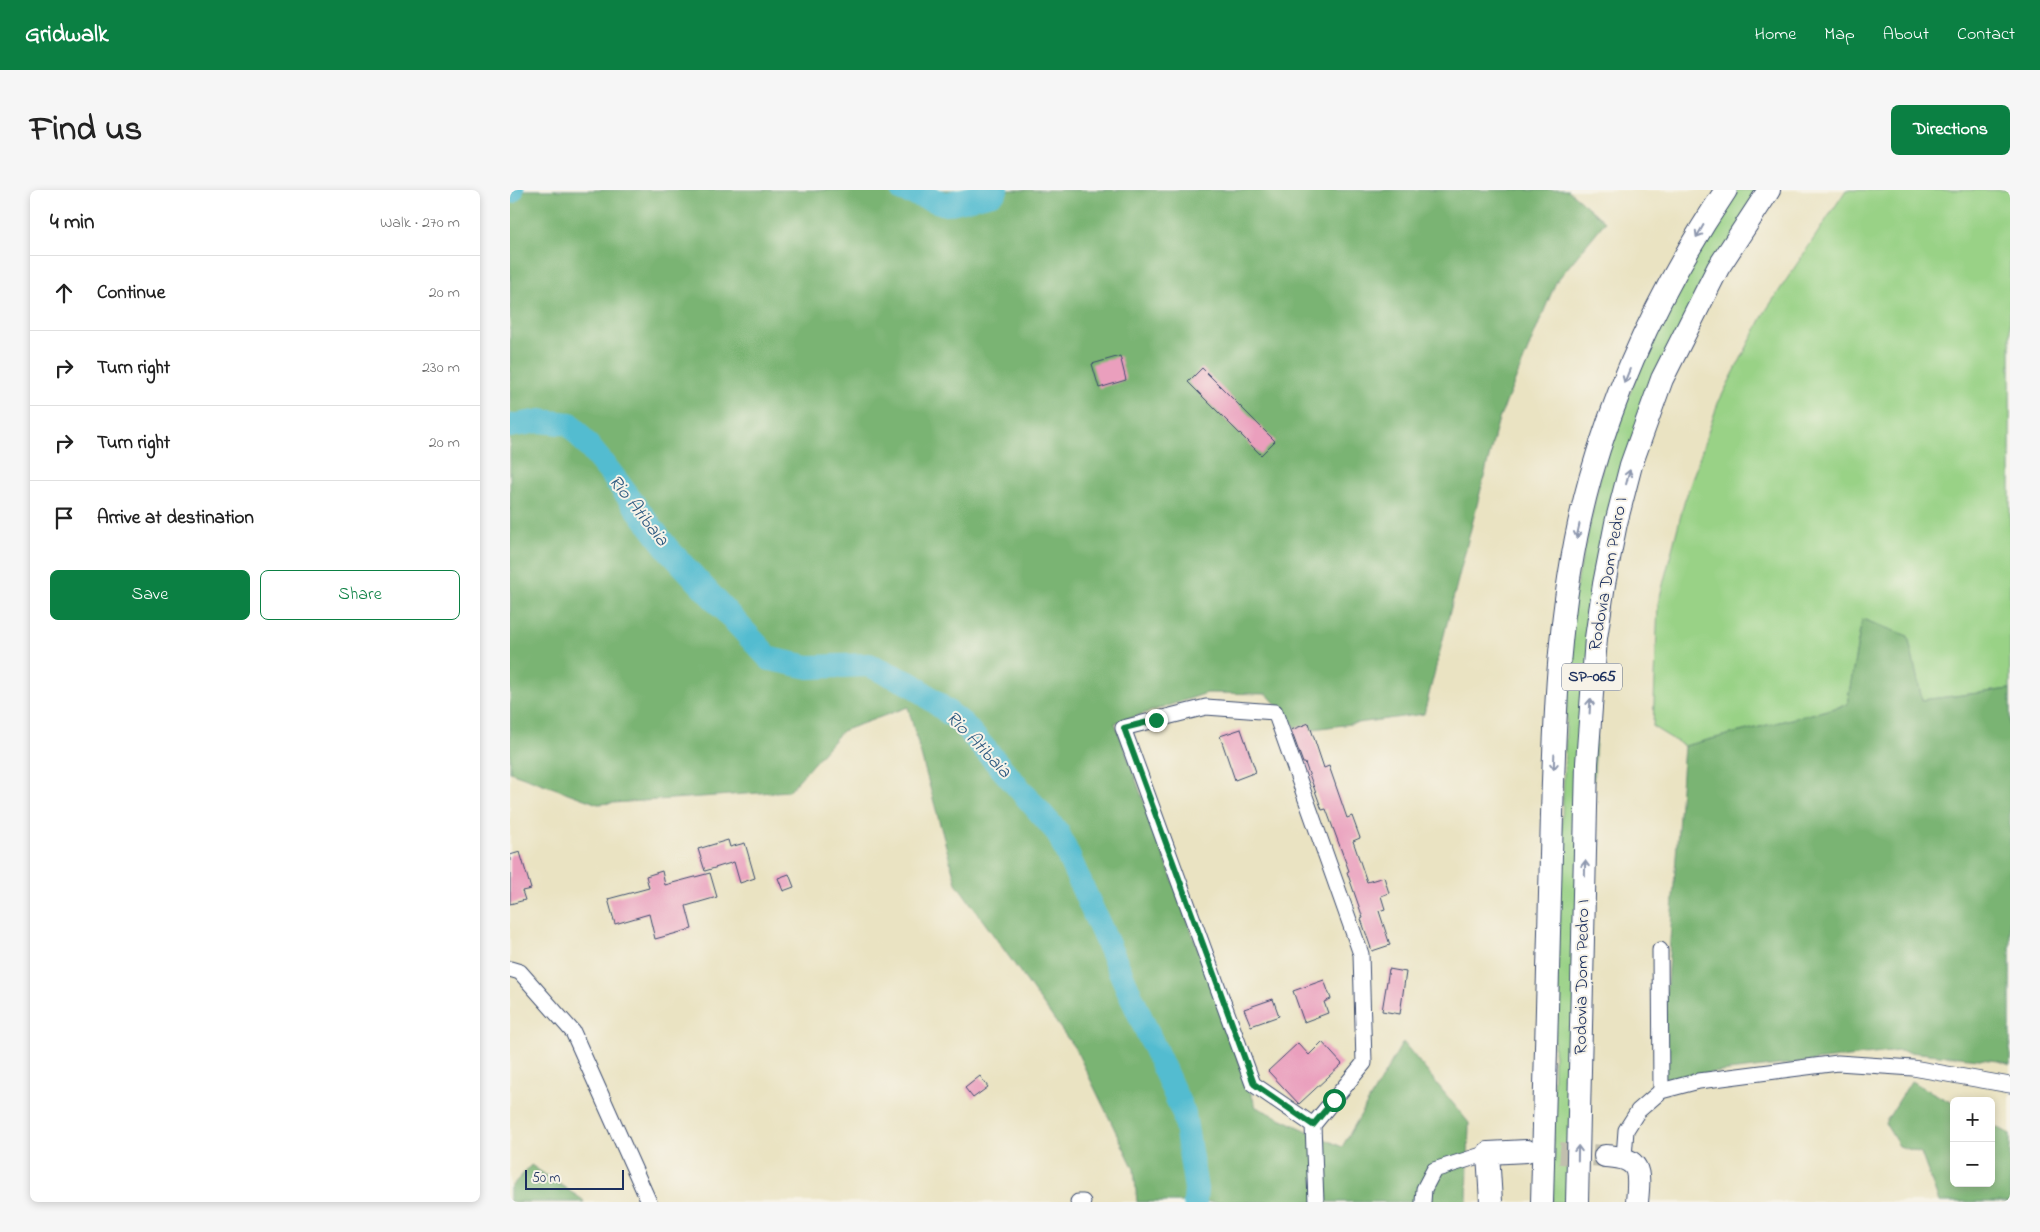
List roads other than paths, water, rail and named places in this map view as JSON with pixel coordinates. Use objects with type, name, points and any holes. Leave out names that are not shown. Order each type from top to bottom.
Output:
[{"type":"highway","name":"Rodovia Dom Pedro I","points":[[1542,1202],[1554,759],[1560,653],[1577,533],[1590,479],[1609,419],[1632,364],[1680,266],[1707,218],[1726,190]]},
{"type":"highway","name":"Rodovia Dom Pedro I","points":[[1577,1202],[1588,754],[1596,638],[1606,575],[1616,523],[1631,465],[1662,379],[1718,268],[1769,190]]},
{"type":"highway","points":[[1491,1202],[1488,1153],[1527,1151]]},
{"type":"highway","points":[[1614,1156],[1635,1165],[1639,1178],[1637,1202]]},
{"type":"street","points":[[1313,1125],[1254,1084],[1124,728],[1206,707],[1275,712],[1361,954],[1364,1063],[1313,1125],[1316,1202]]},
{"type":"street","points":[[1660,950],[1661,1091]]},
{"type":"street","points":[[510,968],[520,972],[573,1032],[648,1202]]},
{"type":"street","points":[[1614,1156],[1626,1130],[1638,1111],[1661,1091],[1698,1081],[1838,1063],[1913,1068],[2010,1085]]},
{"type":"street","points":[[1423,1202],[1424,1189],[1434,1170],[1488,1153]]},
{"type":"street","points":[[1078,1202],[1083,1202]]},
{"type":"waterway","name":"Rio Atibaia","points":[[902,190],[946,204],[992,193],[996,190]]},
{"type":"waterway","name":"Rio Atibaia","points":[[510,426],[540,421],[570,424],[609,471],[667,548],[770,659],[809,667],[869,665],[913,685],[963,724],[1058,833],[1184,1114],[1196,1189],[1195,1202]]},
{"type":"tunnel","points":[[1527,1151],[1605,1156]]}]
